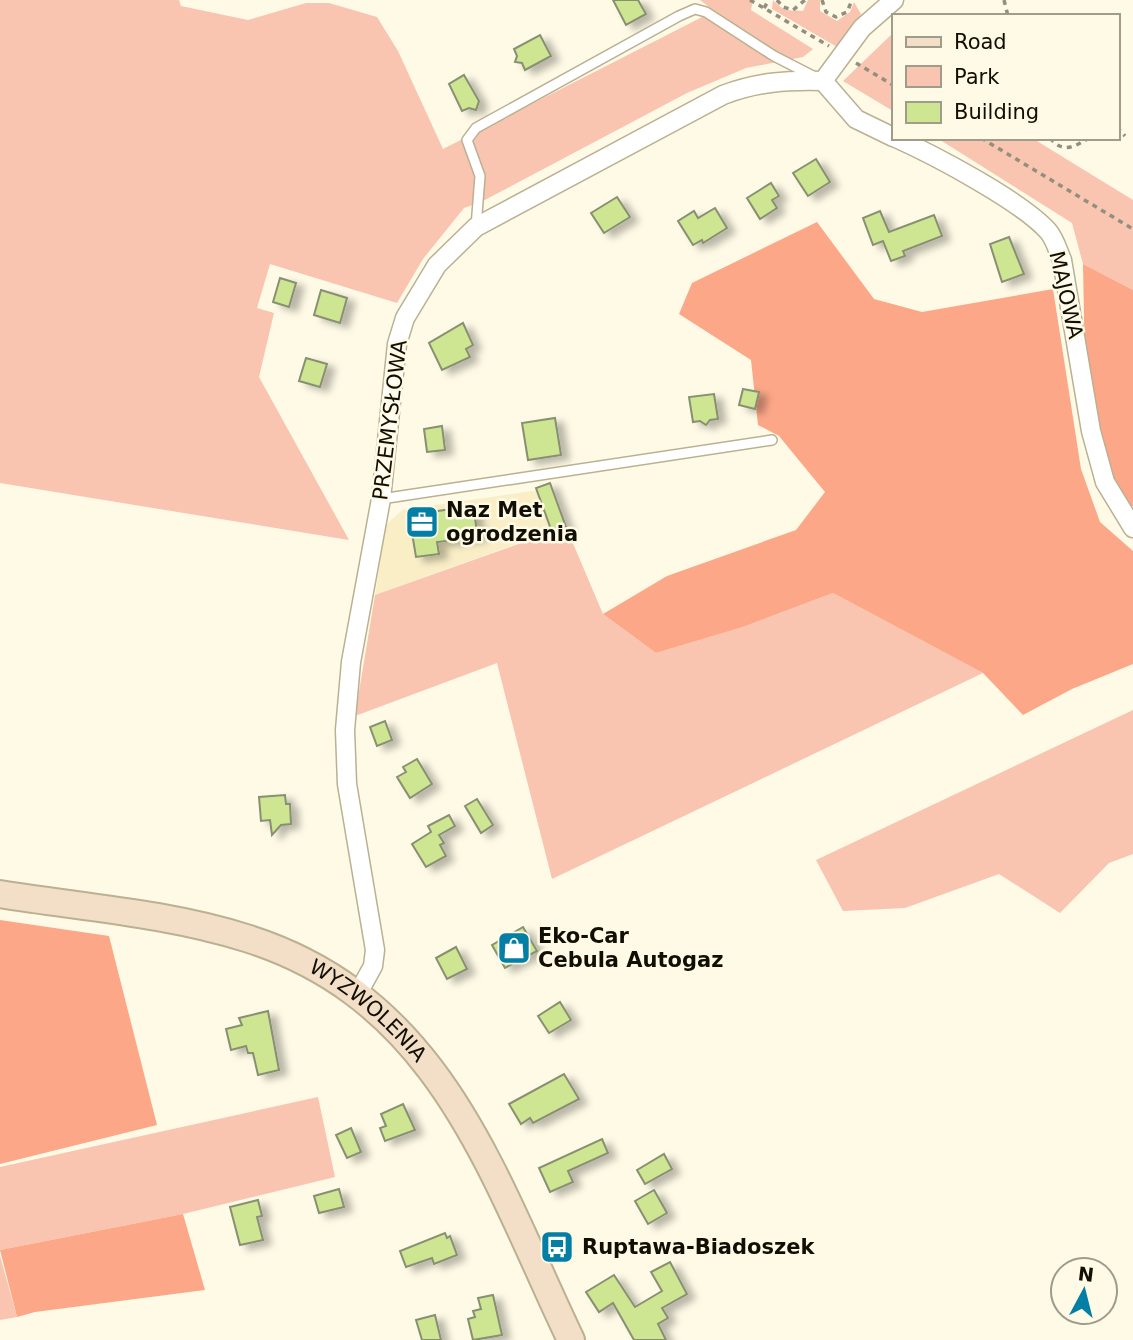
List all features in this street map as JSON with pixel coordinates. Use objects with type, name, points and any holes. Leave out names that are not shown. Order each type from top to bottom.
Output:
[{"type":"street","points":[[823,81],[862,28],[894,0]]},
{"type":"street","name":"MAJOWA","points":[[823,81],[856,119],[892,137]]},
{"type":"street","name":"PRZEMYSŁOWA","points":[[357,995],[373,966],[376,950],[346,784],[345,730],[351,662],[381,499],[397,344],[405,318],[437,265],[476,227],[723,95],[760,83],[823,81]]},
{"type":"street","name":"MAJOWA","points":[[900,140],[921,149],[1018,207],[1051,234],[1062,260],[1088,418],[1105,482],[1133,528]]},
{"type":"street","name":"WYZWOLENIA","points":[[0,894],[211,928],[249,939],[298,960],[357,995],[414,1047],[461,1109],[571,1340]]},
{"type":"lane","points":[[476,227],[480,176],[467,140],[477,128],[695,9],[706,12],[774,56],[823,81]]},
{"type":"lane","points":[[381,499],[772,440]]},
{"type":"path","points":[[750,0],[892,84]]},
{"type":"path","points":[[764,8],[769,0]]},
{"type":"path","points":[[777,0],[783,8],[793,10],[806,0]]},
{"type":"path","points":[[822,0],[823,8],[830,15],[844,15],[850,10],[852,0]]},
{"type":"path","points":[[830,15],[834,8]]},
{"type":"path","points":[[1119,129],[1125,136]]},
{"type":"path","points":[[984,140],[1133,229]]},
{"type":"path","points":[[1053,140],[1063,148],[1073,149],[1086,140]]},
{"type":"shaded area","points":[[817,222],[874,299],[922,312],[1053,289],[1081,469],[1100,522],[1133,551],[1133,664],[1072,689],[1023,715],[983,673],[833,593],[743,627],[656,653],[603,614],[667,576],[796,530],[825,492],[779,436],[758,425],[751,360],[679,314],[692,283]]},
{"type":"shaded area","points":[[1083,264],[1133,290],[1133,506],[1129,508],[1112,489],[1085,372]]},
{"type":"shaded area","points":[[552,488],[566,526],[375,595],[386,525],[402,510]]},
{"type":"shaded area","points":[[0,920],[109,936],[157,1125],[0,1164]]},
{"type":"shaded area","points":[[183,1214],[205,1290],[35,1312],[17,1317],[0,1250]]},
{"type":"green space","points":[[0,0],[179,0],[181,6],[248,20],[306,3],[329,3],[377,17],[398,51],[443,149],[714,11],[700,0],[753,0],[751,10],[813,49],[803,57],[746,68],[687,93],[481,202],[464,208],[423,259],[397,303],[270,264],[257,308],[274,313],[259,377],[349,540],[0,483]]},
{"type":"green space","points":[[773,0],[784,9],[803,11],[808,0],[820,0],[820,11],[837,21],[850,12],[854,2],[861,14],[837,47],[772,9]]},
{"type":"green space","points":[[892,34],[892,110],[843,81]]},
{"type":"green space","points":[[940,140],[1035,140],[1133,200],[1133,290],[1083,264],[1072,223]]},
{"type":"green space","points":[[566,527],[603,614],[656,653],[743,627],[833,593],[983,673],[552,879],[497,663],[355,716],[375,595]]},
{"type":"green space","points":[[1133,710],[1133,854],[1109,863],[1060,913],[999,874],[905,908],[843,911],[816,860]]},
{"type":"green space","points":[[318,1097],[335,1177],[183,1214],[0,1250],[0,1167]]},
{"type":"green space","points":[[0,1256],[17,1317],[0,1320]]},
{"type":"building","points":[[613,0],[638,0],[646,14],[626,25]]},
{"type":"building","points":[[540,35],[551,56],[525,70],[522,63],[515,62],[517,56],[514,49]]},
{"type":"building","points":[[464,75],[479,101],[476,110],[469,108],[462,111],[449,84]]},
{"type":"building","points":[[816,159],[830,182],[808,196],[793,173]]},
{"type":"building","points":[[771,183],[779,196],[772,200],[777,208],[760,219],[747,198]]},
{"type":"building","points":[[617,197],[630,217],[604,233],[591,213]]},
{"type":"building","points":[[715,208],[727,228],[703,243],[702,240],[693,245],[678,221],[694,211],[698,218]]},
{"type":"building","points":[[880,211],[889,232],[934,215],[942,236],[903,251],[905,256],[891,261],[883,241],[873,245],[863,218]]},
{"type":"building","points":[[1009,237],[1024,274],[1002,282],[990,244]]},
{"type":"building","points":[[280,278],[296,283],[289,307],[273,302]]},
{"type":"building","points":[[321,290],[347,298],[340,323],[314,315]]},
{"type":"building","points":[[463,323],[473,345],[466,349],[470,357],[442,370],[429,343]]},
{"type":"building","points":[[306,358],[327,364],[320,387],[299,381]]},
{"type":"building","points":[[743,389],[759,392],[755,409],[739,405]]},
{"type":"building","points":[[714,394],[718,419],[710,420],[706,425],[700,421],[693,422],[689,397]]},
{"type":"building","points":[[555,418],[561,455],[528,460],[522,423]]},
{"type":"building","points":[[442,426],[445,450],[427,452],[424,429]]},
{"type":"building","points":[[550,483],[566,527],[552,532],[536,488]]},
{"type":"building","points":[[473,506],[478,537],[437,542],[439,554],[416,557],[409,515]]},
{"type":"building","points":[[385,721],[392,740],[377,746],[370,727]]},
{"type":"building","points":[[417,759],[432,784],[410,798],[397,777],[406,772],[403,767]]},
{"type":"building","points":[[285,795],[286,804],[290,804],[291,824],[281,825],[272,835],[270,820],[261,821],[259,797]]},
{"type":"building","points":[[477,799],[493,825],[481,833],[465,806]]},
{"type":"building","points":[[449,815],[455,826],[439,835],[444,843],[440,845],[446,856],[426,867],[412,844],[431,832],[428,826]]},
{"type":"building","name":"Eko-Car Cebula Autogaz","points":[[523,927],[537,951],[505,968],[492,945]]},
{"type":"building","points":[[456,947],[467,969],[447,979],[436,958]]},
{"type":"building","points":[[560,1002],[571,1020],[549,1033],[538,1016]]},
{"type":"building","points":[[268,1011],[279,1070],[258,1075],[253,1053],[248,1053],[246,1046],[231,1050],[226,1029],[242,1025],[239,1018]]},
{"type":"building","points":[[564,1074],[579,1099],[533,1123],[530,1118],[521,1124],[509,1104]]},
{"type":"building","points":[[403,1104],[415,1130],[385,1141],[380,1128],[386,1126],[381,1114]]},
{"type":"building","points":[[351,1128],[361,1152],[347,1158],[336,1135]]},
{"type":"building","points":[[602,1139],[608,1153],[568,1171],[573,1182],[550,1192],[539,1168]]},
{"type":"building","points":[[664,1154],[672,1169],[645,1184],[637,1170]]},
{"type":"building","points":[[339,1189],[344,1207],[319,1213],[314,1196]]},
{"type":"building","points":[[654,1190],[667,1213],[648,1224],[635,1201]]},
{"type":"building","points":[[258,1200],[262,1216],[257,1217],[263,1240],[240,1245],[230,1207]]},
{"type":"building","points":[[445,1233],[447,1238],[450,1236],[457,1255],[434,1264],[432,1258],[406,1267],[400,1251]]},
{"type":"building","points":[[670,1262],[687,1294],[662,1308],[668,1318],[658,1324],[666,1340],[634,1340],[613,1303],[599,1312],[586,1292],[614,1275],[635,1307],[662,1291],[651,1272]]},
{"type":"building","points":[[493,1295],[502,1335],[473,1340],[468,1319],[475,1317],[473,1311],[481,1309],[478,1298]]},
{"type":"building","points":[[435,1315],[441,1340],[422,1340],[416,1320]]},
{"type":"place","name":"Naz Met ogrodzenia","points":[[422,522]]},
{"type":"place","name":"Eko-Car Cebula Autogaz","points":[[514,948]]},
{"type":"place","name":"Ruptawa-Biadoszek","points":[[557,1247]]}]
